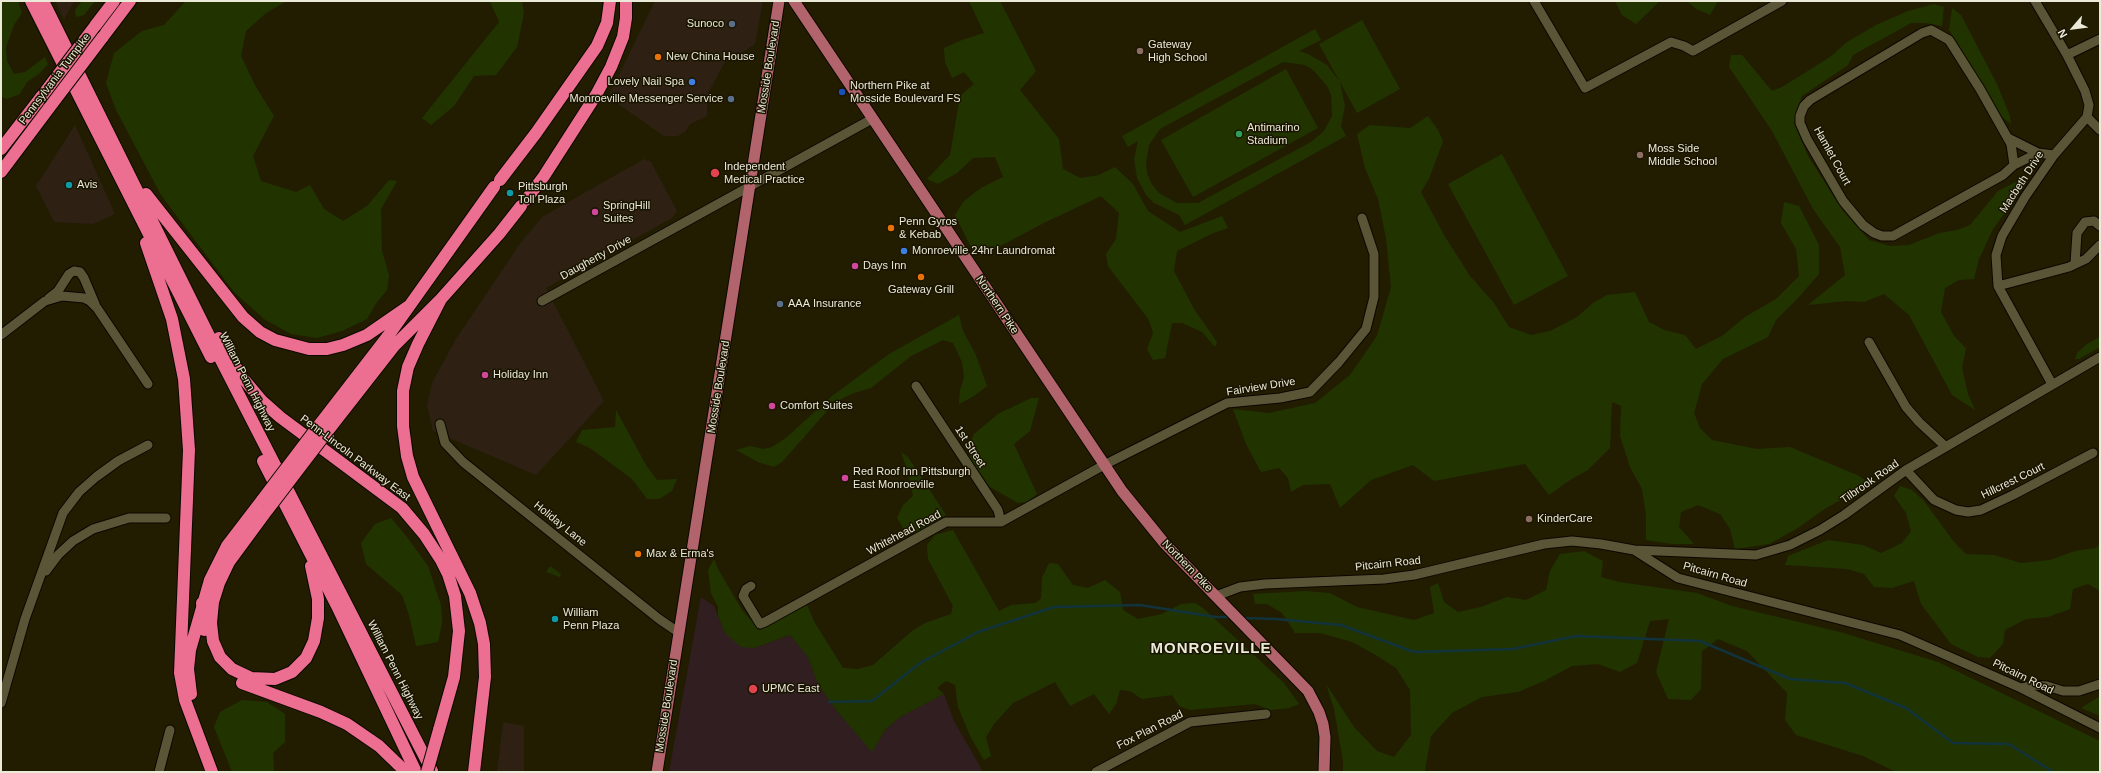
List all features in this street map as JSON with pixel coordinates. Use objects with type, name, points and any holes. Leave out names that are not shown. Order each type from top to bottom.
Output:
[{"type":"highway","name":"William Penn Highway","points":[[31,1],[307,547],[416,772]]},
{"type":"highway","name":"William Penn Highway","points":[[43,1],[160,234],[220,358],[432,772]]},
{"type":"highway","name":"Pennsylvania Turnpike","points":[[1,149],[114,1]]},
{"type":"highway","name":"Pennsylvania Turnpike","points":[[1,172],[130,1]]},
{"type":"highway","points":[[199,736],[190,689],[189,660],[192,641],[202,603],[220,557],[266,504],[323,429],[497,183],[536,133],[597,46],[607,23],[610,1]]},
{"type":"highway","points":[[323,429],[394,346],[442,299],[499,234],[544,176],[596,95],[611,67],[623,36],[626,18],[626,1]]},
{"type":"highway","points":[[125,164],[251,325],[267,336],[283,344],[301,348],[318,349],[335,347],[358,340],[409,306]]},
{"type":"highway","points":[[125,188],[168,304],[176,334],[184,379],[189,450],[179,663],[182,691],[212,772]]},
{"type":"highway","name":"Penn-Lincoln Parkway East","points":[[160,234],[235,366],[254,393],[280,417],[383,493],[409,516],[433,547],[448,574],[457,607],[458,643],[454,677],[427,772]]},
{"type":"highway","points":[[442,299],[412,356],[402,402],[403,436],[413,477],[470,593],[482,633],[485,677],[474,772]]},
{"type":"highway","points":[[266,504],[229,562],[219,583],[212,606],[211,629],[215,647],[227,665],[241,675],[263,680],[281,677],[297,668],[312,647],[318,627],[319,608],[317,591],[307,547]]},
{"type":"highway","points":[[428,509],[448,574]]},
{"type":"highway","points":[[202,603],[204,630],[209,649],[218,666],[227,674],[243,683],[315,710],[347,724],[379,746],[406,772]]},
{"type":"main road","name":"Mosside Boulevard","points":[[657,772],[779,1]]},
{"type":"main road","name":"Northern Pike","points":[[794,1],[1122,491],[1165,544],[1308,691],[1319,712],[1323,724],[1325,737],[1324,772]]},
{"type":"street","points":[[1534,1],[1585,88],[1671,42],[1684,46],[1693,52],[1782,1]]},
{"type":"street","points":[[2035,1],[2067,55],[2085,91],[2089,105],[2087,116],[2100,130]]},
{"type":"street","name":"Hamlet Court","points":[[2014,165],[2012,144],[1980,89],[1949,40],[1931,30],[1922,33],[1810,100],[1804,106],[1800,116],[1800,123],[1807,139],[1843,201],[1863,225],[1874,233],[1882,236],[1894,236],[2003,175],[2014,165],[2038,153]]},
{"type":"street","points":[[2067,55],[2100,39]]},
{"type":"street","name":"Macbeth Drive","points":[[2052,384],[1998,286],[1996,255],[2002,236],[2025,197],[2054,155],[2087,116]]},
{"type":"street","name":"Daugherty Drive","points":[[542,301],[872,119]]},
{"type":"street","points":[[2008,138],[2038,153],[2054,155]]},
{"type":"street","name":"Fairview Drive","points":[[1104,465],[1227,403],[1280,398],[1310,392],[1339,362],[1366,329],[1374,297],[1374,254],[1362,218]]},
{"type":"street","points":[[2075,264],[2077,233],[2085,222],[2094,221],[2100,226]]},
{"type":"street","points":[[1998,286],[2075,264],[2086,259],[2100,245]]},
{"type":"street","points":[[1,335],[58,291],[69,274],[74,271],[80,272],[84,278],[96,308]]},
{"type":"street","points":[[45,301],[62,296],[74,296],[90,301],[148,384]]},
{"type":"street","points":[[1869,342],[1906,407],[1919,422],[1946,447]]},
{"type":"street","name":"Tilbrook Road","points":[[1634,550],[1756,555],[1790,545],[1820,530],[1906,470],[2100,357]]},
{"type":"street","name":"1st Street","points":[[916,386],[998,510],[1001,522]]},
{"type":"street","name":"Holiday Lane","points":[[440,424],[445,442],[462,462],[659,619],[678,632]]},
{"type":"street","points":[[1,703],[34,594],[63,513],[79,492],[107,468],[148,445]]},
{"type":"street","name":"Hillcrest Court","points":[[1906,470],[1934,500],[1956,510],[1968,512],[1981,510],[2002,501],[2093,453]]},
{"type":"street","name":"Whitehead Road","points":[[751,586],[746,589],[744,596],[760,624],[946,522],[1001,522],[1104,465]]},
{"type":"street","points":[[34,594],[48,566],[66,547],[93,529],[109,522],[129,518],[166,518]]},
{"type":"street","points":[[53,541],[57,548],[61,549],[66,547]]},
{"type":"street","name":"Pitcairn Road","points":[[1216,596],[1240,587],[1265,584],[1384,579],[1414,575],[1544,544],[1572,541],[1601,544],[1634,550],[1678,578],[1900,635],[2021,688],[2100,728]]},
{"type":"street","points":[[2021,688],[2033,685],[2047,686],[2063,691],[2079,691],[2100,684]]},
{"type":"street","name":"Fox Plan Road","points":[[1096,772],[1190,722],[1266,714]]},
{"type":"street","points":[[160,772],[170,730]]},
{"type":"shaded area","points":[[55,1],[74,1],[64,20]]},
{"type":"shaded area","points":[[655,1],[763,1],[755,44],[742,53],[727,58],[707,95],[707,116],[690,124],[686,131],[678,136],[664,136],[608,97]]},
{"type":"shaded area","points":[[75,125],[115,214],[93,224],[54,222],[36,186]]},
{"type":"shaded area","points":[[644,159],[651,162],[677,211],[672,218],[546,288],[604,401],[536,475],[433,431],[427,405],[432,383],[456,339],[519,245],[542,217]]},
{"type":"shaded area","name":"UPMC East","points":[[701,597],[714,606],[725,633],[754,648],[790,635],[808,657],[818,684],[836,710],[872,751],[885,730],[900,717],[944,694],[954,721],[983,772],[669,772]]},
{"type":"shaded area","points":[[503,722],[524,726],[524,772],[497,772]]},
{"type":"green space","points":[[1,1],[18,1],[22,13],[14,25],[6,47],[7,61],[14,74],[25,72],[45,57],[48,64],[40,73],[27,82],[20,94],[7,99],[1,97]]},
{"type":"green space","points":[[82,1],[95,1],[84,15],[76,17],[75,10]]},
{"type":"green space","points":[[186,1],[287,1],[266,13],[246,31],[241,56],[256,87],[274,116],[253,156],[261,181],[296,192],[310,185],[324,209],[343,221],[367,206],[389,180],[397,181],[381,209],[382,251],[389,275],[387,290],[377,302],[367,319],[342,331],[317,338],[291,334],[264,319],[234,292],[161,195],[116,110],[106,83],[114,53],[142,31],[164,25]]},
{"type":"green space","points":[[490,1],[522,1],[524,13],[517,47],[496,75],[474,76],[454,106],[431,125],[422,118],[499,22]]},
{"type":"green space","points":[[969,1],[1000,1],[1036,71],[1020,90],[1059,139],[1063,169],[1080,178],[1099,175],[1115,167],[1133,184],[1148,211],[1180,232],[1222,216],[1228,228],[1211,234],[1177,251],[1174,271],[1194,309],[1217,342],[1215,347],[1202,332],[1182,323],[1172,323],[1165,358],[1153,360],[1147,349],[1153,333],[1149,320],[1108,266],[1106,254],[1116,239],[1119,213],[1101,196],[1044,223],[987,253],[974,253],[955,215],[964,201],[981,188],[1003,177],[995,157],[973,158],[957,173],[938,184],[927,179],[950,155],[960,96],[974,84],[964,72],[952,78],[945,62],[944,48],[984,33]]},
{"type":"green space","points":[[1615,1],[1660,1],[1636,24],[1622,15]]},
{"type":"green space","points":[[1687,1],[1718,1],[1710,15],[1696,9]]},
{"type":"green space","points":[[1934,4],[1944,7],[1942,26],[1926,23],[1911,23],[1853,55],[1848,65],[1802,96],[1794,123],[1808,156],[1843,211],[1869,240],[1890,246],[1909,245],[1939,233],[1957,230],[1970,225],[1998,191],[2025,177],[2028,181],[1993,229],[1979,259],[1974,279],[1959,280],[1945,288],[1941,312],[1954,336],[1966,348],[1962,368],[1968,394],[1975,410],[1952,395],[1909,315],[1884,294],[1864,302],[1847,301],[1808,305],[1845,275],[1840,247],[1813,209],[1772,131],[1729,67],[1731,55],[1742,55],[1772,91],[1782,87],[1830,57],[1847,42],[1876,25],[1908,11]]},
{"type":"green space","points":[[1952,8],[1961,15],[1997,84],[2010,116],[2011,124],[2002,117],[1949,30]]},
{"type":"green space","points":[[1362,20],[1400,89],[1357,113],[1319,44]]},
{"type":"green space","points":[[1315,29],[1321,40],[1299,51],[1308,54],[1327,65],[1340,82],[1345,106],[1341,126],[1346,136],[1185,225],[1179,215],[1154,203],[1146,195],[1137,178],[1134,159],[1138,141],[1128,147],[1122,136]],"holes":[[[1283,62],[1305,65],[1313,70],[1327,86],[1331,95],[1332,116],[1324,131],[1311,142],[1198,203],[1177,203],[1159,193],[1151,183],[1147,173],[1146,163],[1149,145],[1160,129]]]},
{"type":"green space","name":"Antimarino Stadium","points":[[1286,69],[1318,128],[1193,197],[1161,140]]},
{"type":"green space","points":[[1428,116],[1438,130],[1443,141],[1429,179],[1421,192],[1444,235],[1470,276],[1494,303],[1509,327],[1531,335],[1550,331],[1577,317],[1593,303],[1607,295],[1635,292],[1649,322],[1664,330],[1685,335],[1696,349],[1722,336],[1745,317],[1776,299],[1799,276],[1796,249],[1781,223],[1784,202],[1799,206],[1819,245],[1819,274],[1776,320],[1768,337],[1723,359],[1702,384],[1694,413],[1700,428],[1712,440],[1757,449],[1790,447],[1857,475],[1870,483],[1823,510],[1798,528],[1769,544],[1735,549],[1730,529],[1720,514],[1698,505],[1681,512],[1679,527],[1694,544],[1672,544],[1646,540],[1646,515],[1642,489],[1630,467],[1620,436],[1621,406],[1612,402],[1610,448],[1588,470],[1570,480],[1549,495],[1525,464],[1434,481],[1413,465],[1371,480],[1340,508],[1330,484],[1303,485],[1291,492],[1288,478],[1279,468],[1261,472],[1246,444],[1233,409],[1269,413],[1315,403],[1350,375],[1377,336],[1391,287],[1386,238],[1378,199],[1365,168],[1357,134],[1370,125],[1410,128]]},
{"type":"green space","points":[[1502,154],[1568,276],[1514,305],[1448,184]]},
{"type":"green space","points":[[959,315],[963,331],[975,353],[987,386],[974,396],[959,404],[960,390],[964,378],[962,362],[953,343],[943,340],[911,356],[871,388],[854,393],[835,402],[782,462],[774,467],[758,462],[736,450],[750,446],[763,449],[772,447],[787,437],[832,396],[889,354]]},
{"type":"green space","points":[[2100,337],[2100,347],[2079,359],[2075,359],[2077,353],[2087,344]]},
{"type":"green space","points":[[1031,398],[1039,398],[1030,431],[1014,444],[1037,494],[1027,502],[1018,503],[990,487],[970,459],[971,442],[974,434],[998,414]]},
{"type":"green space","points":[[616,410],[646,465],[657,480],[677,479],[672,491],[659,499],[647,499],[632,479],[590,448],[576,442],[582,430],[615,427]]},
{"type":"green space","points":[[901,452],[908,457],[946,515],[917,533],[911,533],[903,528],[897,518],[903,505],[913,496],[908,472]]},
{"type":"green space","points":[[1900,486],[1912,490],[1924,501],[1954,542],[1966,554],[1994,555],[2021,563],[2050,560],[2075,551],[2096,548],[2100,544],[2100,591],[2088,584],[2073,589],[2070,609],[2048,617],[2026,619],[2005,630],[2003,644],[1990,658],[1978,657],[1951,644],[1921,604],[1914,581],[1892,588],[1874,587],[1864,574],[1847,569],[1785,565],[1788,556],[1828,540],[1863,545],[1881,553],[1902,543],[1911,531],[1906,513],[1894,496]]},
{"type":"green space","points":[[391,518],[428,566],[441,605],[442,623],[438,642],[416,646],[409,615],[402,595],[366,564],[361,543],[375,524]]},
{"type":"green space","points":[[953,530],[999,611],[1011,605],[1036,603],[1041,598],[1042,578],[1049,563],[1058,564],[1073,585],[1088,588],[1105,580],[1120,592],[1123,610],[1138,619],[1162,614],[1181,604],[1195,603],[1203,608],[1284,683],[1299,704],[1289,708],[1270,710],[1255,704],[1190,710],[1179,706],[1172,695],[1142,699],[1130,691],[1120,690],[1116,704],[1109,714],[1094,694],[1070,706],[1055,682],[1013,703],[994,724],[986,737],[991,756],[984,760],[971,738],[958,707],[955,685],[946,681],[937,688],[944,694],[900,717],[885,730],[872,752],[836,710],[818,684],[808,657],[790,635],[754,648],[741,647],[725,633],[718,616],[718,607],[711,593],[708,570],[714,559],[718,569],[742,610],[758,628],[765,627],[807,605],[815,623],[843,668],[858,669],[873,665],[912,631],[925,623],[951,614],[953,606],[928,559],[927,545],[935,535]]},
{"type":"green space","points":[[1584,551],[1603,561],[1601,577],[1619,582],[1697,593],[1732,606],[1840,632],[1938,662],[2100,741],[2100,772],[1896,772],[1863,756],[1796,735],[1785,720],[1787,693],[1747,651],[1718,639],[1702,651],[1701,689],[1691,700],[1668,699],[1656,672],[1669,619],[1650,621],[1637,663],[1620,672],[1598,664],[1572,666],[1544,681],[1518,692],[1482,697],[1452,713],[1431,736],[1425,770],[1428,772],[1343,772],[1343,761],[1334,709],[1326,684],[1354,727],[1377,751],[1394,757],[1411,735],[1410,690],[1396,668],[1374,654],[1352,642],[1320,633],[1295,633],[1282,613],[1267,604],[1255,604],[1253,594],[1306,591],[1330,593],[1357,607],[1414,620],[1434,613],[1430,587],[1438,583],[1444,602],[1458,612],[1481,607],[1507,597],[1526,600],[1546,590],[1550,571],[1560,554]]},
{"type":"green space","points":[[550,566],[561,574],[560,577],[546,572]]},
{"type":"green space","points":[[2100,696],[2100,716],[2081,708]]},
{"type":"green space","points":[[242,700],[267,702],[285,714],[285,742],[273,753],[274,772],[232,772],[214,727],[220,712]]},
{"type":"waterway","points":[[829,702],[872,701],[920,663],[978,632],[1054,607],[1140,605],[1216,617],[1231,617]]},
{"type":"waterway","points":[[1242,618],[1276,619],[1341,625],[1414,652],[1513,649],[1576,636],[1700,641],[1790,679],[1845,683],[1906,708],[1953,743],[2009,744],[2053,772]]},
{"type":"place","name":"Sunoco","points":[[732,24]]},
{"type":"place","name":"Gateway High School","points":[[1140,51]]},
{"type":"place","name":"New China House","points":[[658,57]]},
{"type":"place","name":"Lovely Nail Spa","points":[[692,82]]},
{"type":"place","name":"Northern Pike at Mosside Boulevard FS","points":[[842,92]]},
{"type":"place","name":"Monroeville Messenger Service","points":[[731,99]]},
{"type":"place","name":"Antimarino Stadium","points":[[1239,134]]},
{"type":"place","name":"Moss Side Middle School","points":[[1640,155]]},
{"type":"place","name":"Independent Medical Practice","points":[[715,173]]},
{"type":"place","name":"Avis","points":[[69,185]]},
{"type":"place","name":"Pittsburgh Toll Plaza","points":[[510,193]]},
{"type":"place","name":"SpringHill Suites","points":[[595,212]]},
{"type":"place","name":"Penn Gyros & Kebab","points":[[891,228]]},
{"type":"place","name":"Monroeville 24hr Laundromat","points":[[904,251]]},
{"type":"place","name":"Days Inn","points":[[855,266]]},
{"type":"place","name":"Gateway Grill","points":[[921,277]]},
{"type":"place","name":"AAA Insurance","points":[[780,304]]},
{"type":"place","name":"Holiday Inn","points":[[485,375]]},
{"type":"place","name":"Comfort Suites","points":[[772,406]]},
{"type":"place","name":"Red Roof Inn Pittsburgh East Monroeville","points":[[845,478]]},
{"type":"place","name":"KinderCare","points":[[1529,519]]},
{"type":"place","name":"Max & Erma's","points":[[638,554]]},
{"type":"place","name":"William Penn Plaza","points":[[555,619]]},
{"type":"place","name":"UPMC East","points":[[753,689]]},
{"type":"district","name":"MONROEVILLE","points":[[1211,649]]}]
